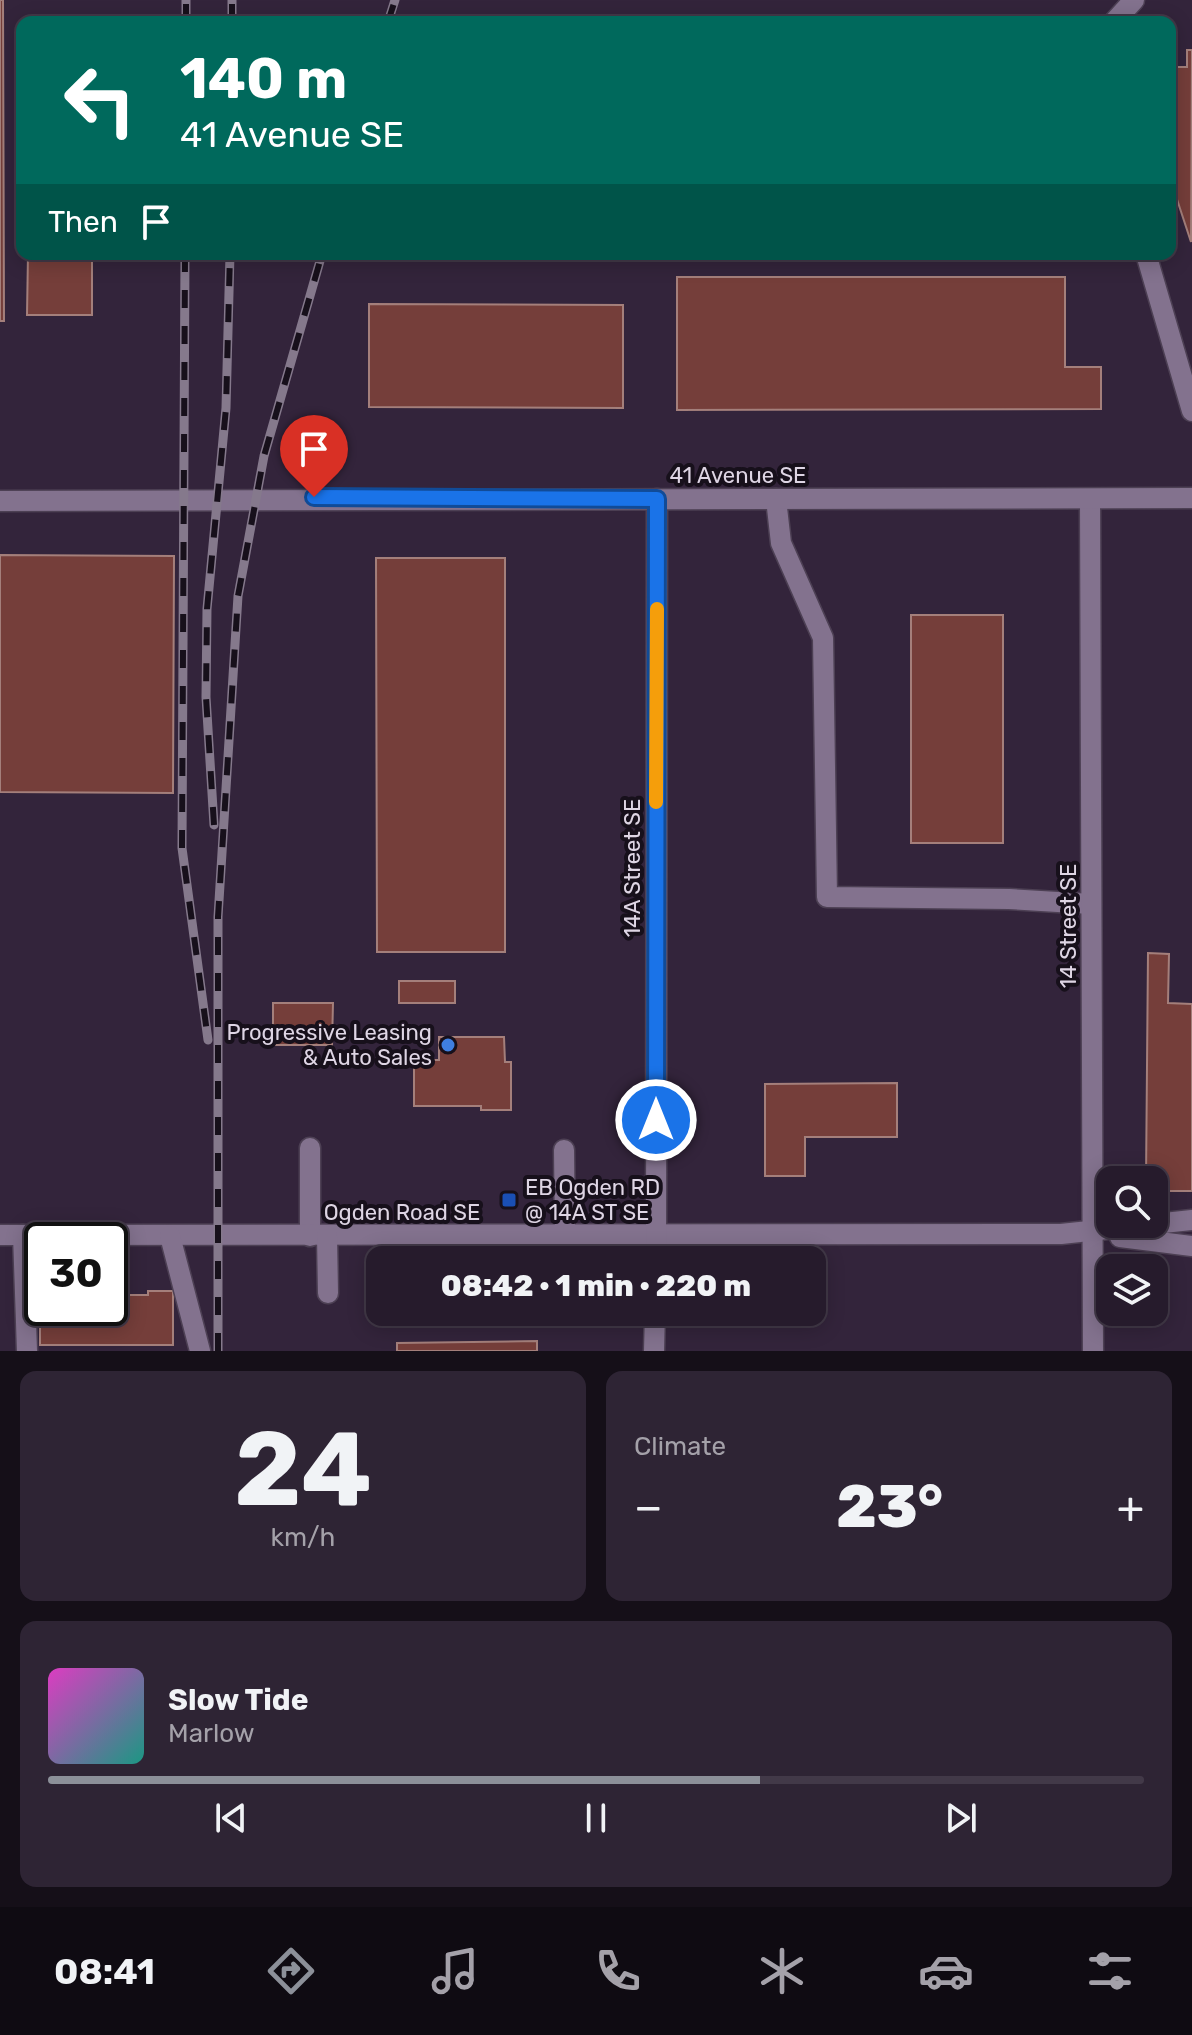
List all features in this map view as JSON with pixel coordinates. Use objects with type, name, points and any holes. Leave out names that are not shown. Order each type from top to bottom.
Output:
[{"type":"street","points":[[1148,260],[1192,411]]},
{"type":"street","name":"41 Avenue SE","points":[[0,501],[283,497],[1192,498]]},
{"type":"street","name":"14A Street SE","points":[[656,1246],[657,499]]},
{"type":"street","points":[[776,499],[781,543],[823,638],[827,897],[1009,899],[1091,904]]},
{"type":"street","name":"14 Street SE","points":[[1090,500],[1093,1351]]},
{"type":"street","points":[[310,1148],[328,1293]]},
{"type":"street","points":[[564,1150],[565,1237]]},
{"type":"street","name":"Ogden Road SE","points":[[0,1235],[656,1237],[1092,1233],[1192,1220]]},
{"type":"street","name":"Ogden Road SE","points":[[1092,1233],[1192,1246]]},
{"type":"street","points":[[23,1235],[27,1351]]},
{"type":"street","points":[[170,1236],[200,1351]]},
{"type":"street","points":[[654,1351],[655,1326]]},
{"type":"building","points":[[0,0],[3,0],[4,321],[0,321]]},
{"type":"building","points":[[1187,50],[1192,50],[1191,242],[1176,196],[1176,67],[1187,67]]},
{"type":"building","points":[[28,260],[92,260],[92,315],[27,315]]},
{"type":"building","points":[[677,277],[1065,277],[1065,367],[1101,367],[1101,409],[677,410]]},
{"type":"building","points":[[369,304],[623,305],[623,408],[369,407]]},
{"type":"building","points":[[0,555],[174,556],[173,793],[0,792]]},
{"type":"building","points":[[376,558],[505,558],[505,952],[377,952]]},
{"type":"building","points":[[911,615],[1003,615],[1003,843],[911,843]]},
{"type":"building","points":[[1148,953],[1169,954],[1168,1003],[1192,1004],[1192,1191],[1168,1191],[1168,1166],[1146,1166]]},
{"type":"building","points":[[399,981],[455,981],[455,1003],[399,1003]]},
{"type":"building","points":[[273,1003],[333,1003],[332,1045],[273,1045]]},
{"type":"building","points":[[439,1037],[504,1037],[505,1062],[511,1062],[511,1110],[481,1110],[481,1106],[414,1106],[414,1060],[439,1060]]},
{"type":"building","points":[[897,1083],[897,1137],[805,1137],[805,1176],[765,1176],[765,1084]]},
{"type":"building","points":[[148,1291],[173,1291],[173,1345],[40,1345],[40,1326],[128,1326],[128,1295],[148,1295]]},
{"type":"building","points":[[537,1341],[537,1351],[397,1351],[397,1343]]},
{"type":"railway","points":[[186,0],[186,16]]},
{"type":"railway","points":[[232,0],[232,16]]},
{"type":"railway","points":[[390,16],[395,0]]},
{"type":"railway","points":[[185,260],[182,848],[208,1040]]},
{"type":"railway","points":[[214,825],[206,697],[207,609],[226,408],[230,260]]},
{"type":"railway","points":[[218,1351],[218,917],[238,596],[264,456],[320,260]]},
{"type":"slow traffic","points":[[656,802],[657,609]]},
{"type":"place","name":"Progressive Leasing & Auto Sales","points":[[448,1045]]},
{"type":"place","name":"EB Ogden RD @ 14A ST SE","points":[[509,1200]]},
{"type":"route","points":[[314,497],[657,499],[656,1120]]}]
